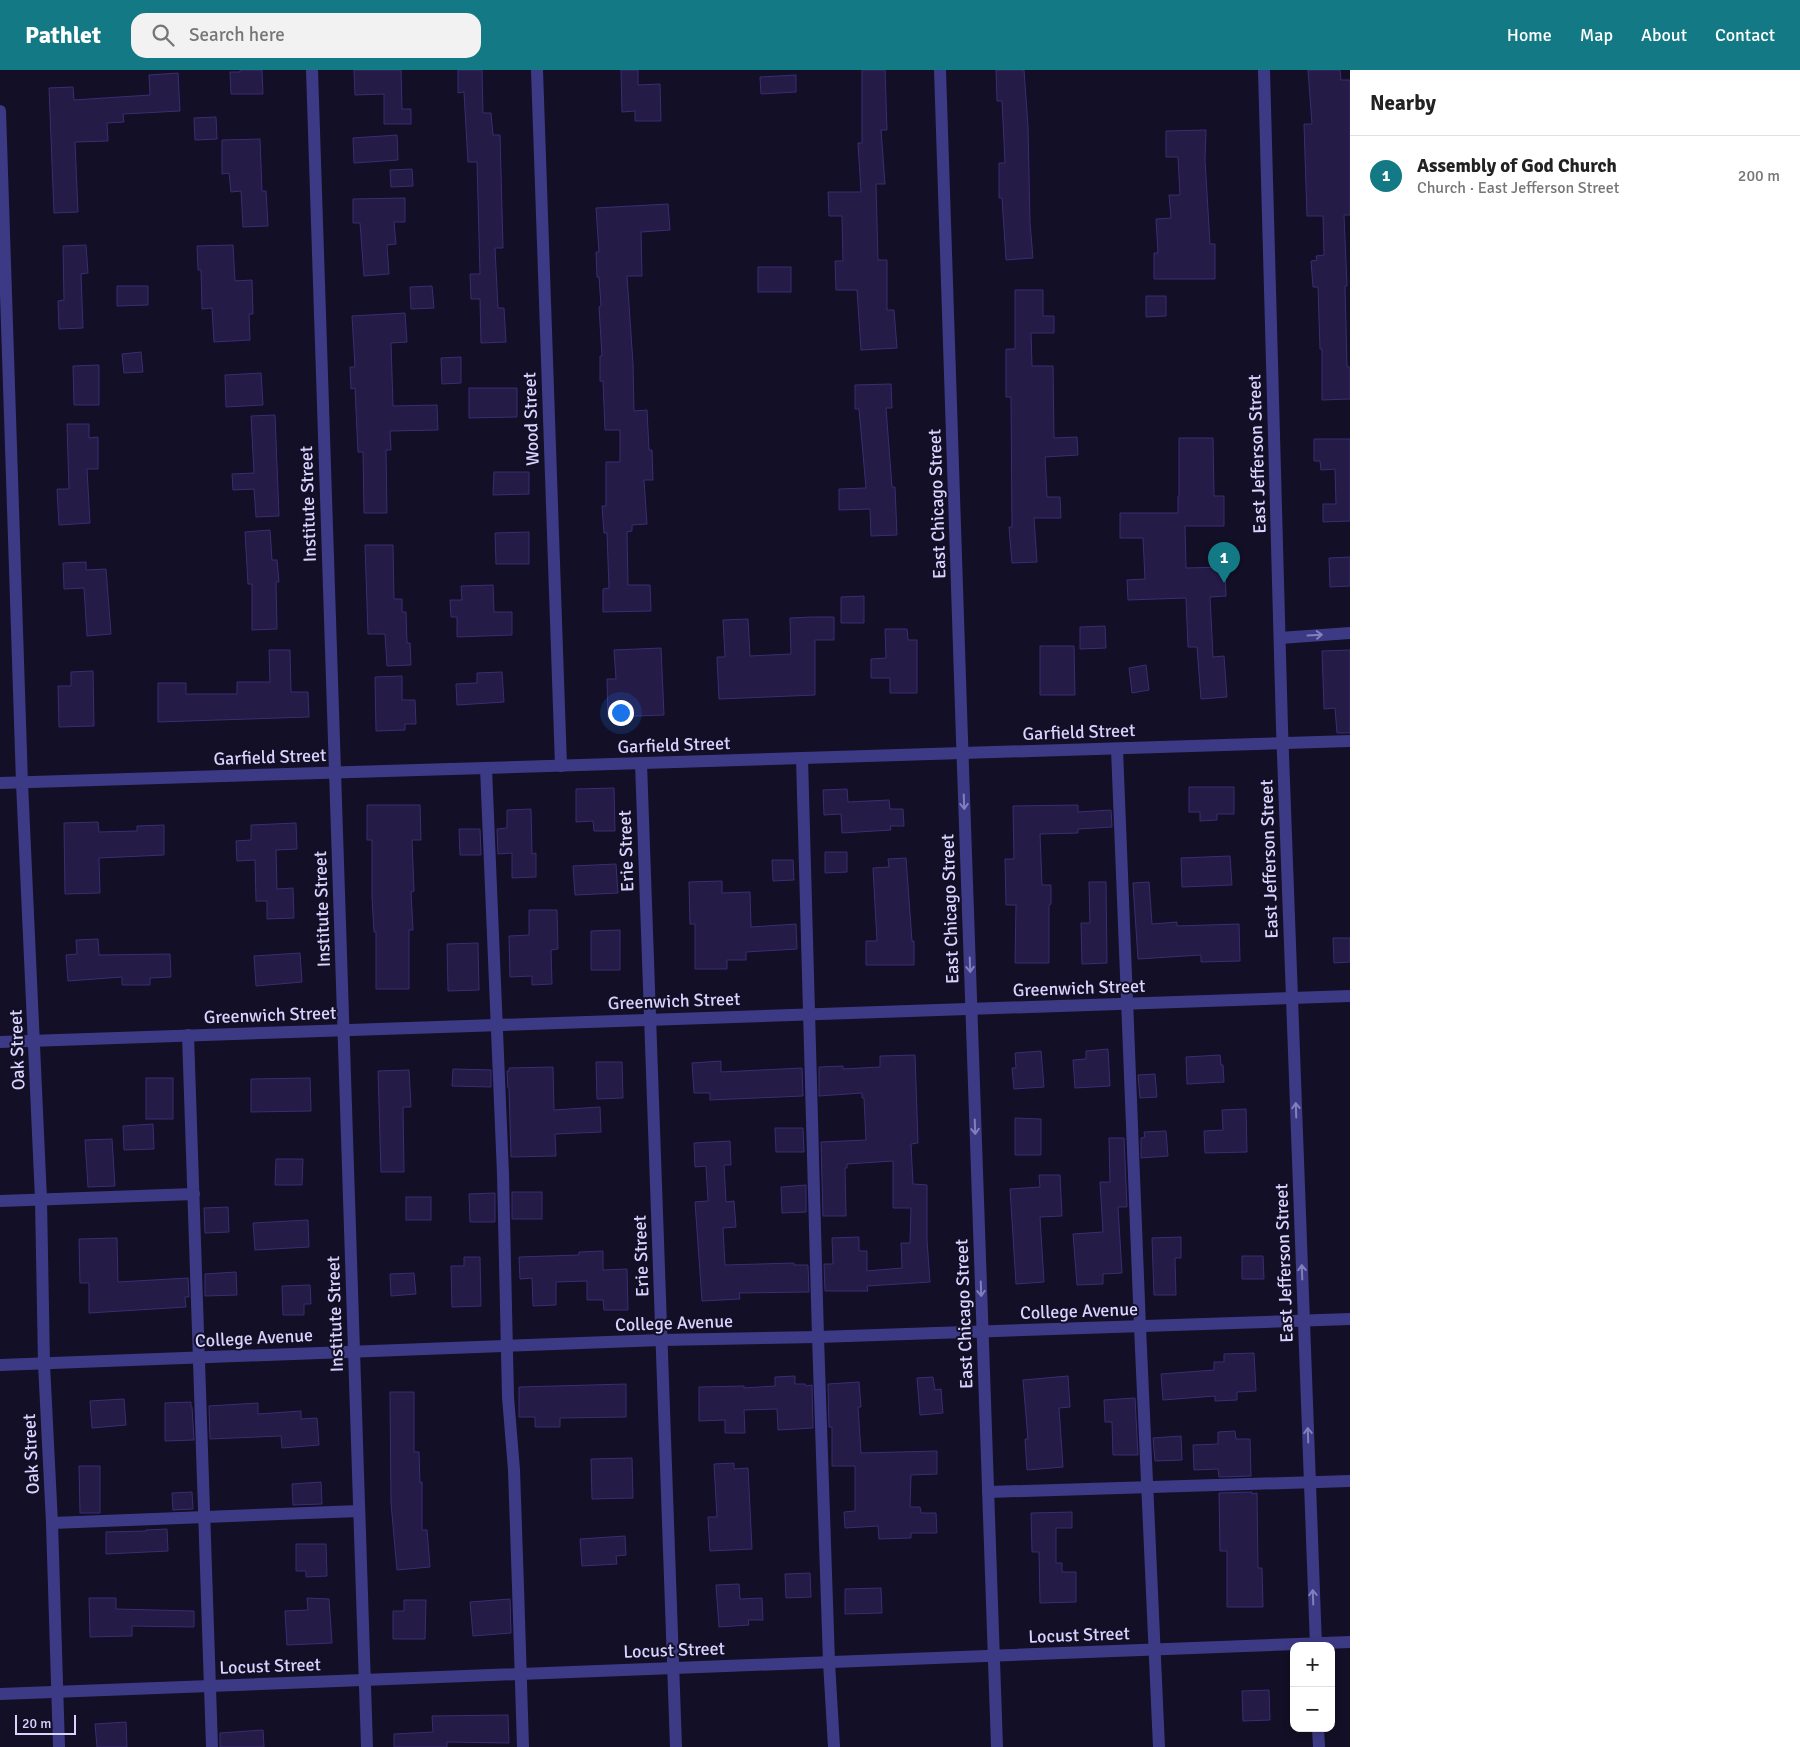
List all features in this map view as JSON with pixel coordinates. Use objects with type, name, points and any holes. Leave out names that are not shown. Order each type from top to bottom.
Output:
[{"type":"street","name":"Institute Street","points":[[312,70],[367,1747]]},
{"type":"street","name":"Wood Street","points":[[537,70],[561,766]]},
{"type":"street","name":"East Chicago Street","points":[[940,70],[962,754],[998,1747]]},
{"type":"street","name":"East Jefferson Street","points":[[1264,70],[1282,744],[1316,1642]]},
{"type":"street","name":"Oak Street","points":[[0,111],[22,782],[41,1199],[44,1364],[52,1523],[59,1747]]},
{"type":"street","points":[[1280,638],[1350,633]]},
{"type":"street","name":"Garfield Street","points":[[0,783],[1350,741]]},
{"type":"street","points":[[1117,749],[1159,1747]]},
{"type":"street","points":[[802,758],[818,1337],[829,1662],[834,1747]]},
{"type":"street","name":"Erie Street","points":[[641,764],[676,1747]]},
{"type":"street","points":[[486,768],[497,1025],[508,1346],[508,1397],[514,1470],[523,1747]]},
{"type":"street","name":"Greenwich Street","points":[[0,1042],[1350,996]]},
{"type":"street","points":[[188,1035],[212,1747]]},
{"type":"street","points":[[0,1201],[194,1194]]},
{"type":"street","name":"College Avenue","points":[[0,1365],[661,1340],[1140,1327],[1350,1318]]},
{"type":"street","points":[[988,1492],[1350,1480]]},
{"type":"street","points":[[52,1523],[359,1511]]},
{"type":"street","name":"Locust Street","points":[[1335,1643],[1350,1642]]},
{"type":"street","name":"Locust Street","points":[[0,1694],[1290,1645]]},
{"type":"street","points":[[1318,1732],[1319,1747]]},
{"type":"building","points":[[240,70],[262,70],[263,94],[231,94],[230,72],[240,72]]},
{"type":"building","points":[[354,70],[401,70],[402,109],[411,109],[411,124],[384,124],[384,94],[355,95]]},
{"type":"building","points":[[458,70],[482,70],[483,113],[491,113],[493,135],[500,135],[503,248],[495,248],[498,308],[504,308],[506,342],[481,343],[480,299],[471,299],[470,274],[480,274],[477,162],[468,162],[464,92],[458,93]]},
{"type":"building","points":[[621,70],[638,70],[638,85],[660,84],[661,121],[635,121],[635,111],[622,112]]},
{"type":"building","points":[[862,70],[885,70],[887,130],[881,130],[885,184],[876,184],[878,260],[887,260],[887,310],[894,310],[897,348],[861,350],[857,290],[836,290],[835,261],[843,261],[842,216],[829,216],[828,192],[861,192],[858,143],[862,143]]},
{"type":"building","points":[[996,70],[1024,70],[1033,258],[1006,260],[1002,198],[999,198],[999,163],[1005,163],[1002,101],[997,101]]},
{"type":"building","points":[[1308,70],[1340,70],[1341,80],[1350,80],[1350,215],[1344,215],[1347,286],[1345,286],[1347,367],[1350,367],[1350,399],[1322,400],[1322,349],[1320,349],[1318,287],[1313,287],[1311,261],[1317,260],[1316,256],[1324,255],[1323,216],[1307,216],[1304,124],[1312,124]]},
{"type":"building","points":[[178,73],[180,111],[123,114],[124,122],[107,123],[108,141],[75,142],[78,212],[54,213],[49,88],[73,87],[74,100],[150,95],[149,75]]},
{"type":"building","points":[[796,75],[796,92],[761,94],[760,77]]},
{"type":"building","points":[[216,117],[217,139],[195,140],[194,118]]},
{"type":"building","points":[[1206,130],[1205,160],[1210,244],[1215,244],[1215,279],[1154,279],[1154,253],[1158,253],[1156,219],[1171,218],[1169,195],[1180,195],[1178,157],[1166,157],[1166,131]]},
{"type":"building","points":[[397,135],[398,160],[354,163],[353,138]]},
{"type":"building","points":[[260,139],[262,191],[266,191],[268,226],[243,227],[241,191],[231,192],[229,173],[222,174],[222,140]]},
{"type":"building","points":[[412,169],[413,186],[391,187],[390,170]]},
{"type":"building","points":[[405,198],[405,222],[394,222],[396,244],[387,245],[389,274],[364,276],[360,223],[353,223],[353,199]]},
{"type":"building","points":[[668,204],[670,230],[641,232],[642,276],[627,276],[634,411],[647,410],[649,450],[652,450],[653,480],[644,480],[647,524],[632,525],[632,531],[627,532],[628,585],[650,585],[651,611],[603,612],[603,589],[609,588],[607,533],[604,533],[602,506],[606,506],[606,462],[620,462],[620,430],[605,430],[603,381],[600,381],[600,356],[602,356],[599,307],[601,306],[599,277],[597,277],[596,252],[599,252],[596,208]]},
{"type":"building","points":[[86,245],[88,273],[81,274],[83,328],[59,329],[58,301],[64,300],[63,246]]},
{"type":"building","points":[[233,245],[235,281],[252,280],[253,314],[249,314],[250,340],[214,342],[212,308],[202,309],[201,270],[198,270],[197,246]]},
{"type":"building","points":[[758,267],[791,267],[791,292],[758,292]]},
{"type":"building","points":[[117,286],[148,286],[148,305],[117,306]]},
{"type":"building","points":[[432,286],[434,308],[411,309],[410,287]]},
{"type":"building","points":[[1015,290],[1043,290],[1043,316],[1054,316],[1054,333],[1031,333],[1032,366],[1053,366],[1054,438],[1077,437],[1078,455],[1045,457],[1047,497],[1060,497],[1061,518],[1034,518],[1037,562],[1012,563],[1009,527],[1012,527],[1011,397],[1006,397],[1006,349],[1015,349]]},
{"type":"building","points":[[1146,296],[1166,296],[1166,316],[1146,317]]},
{"type":"building","points":[[405,313],[407,342],[391,343],[393,406],[437,405],[438,430],[390,431],[391,450],[386,450],[387,513],[364,513],[363,452],[358,452],[355,388],[351,389],[350,367],[355,367],[352,316]]},
{"type":"building","points":[[141,352],[143,372],[124,373],[122,354]]},
{"type":"building","points":[[461,357],[461,383],[442,384],[441,358]]},
{"type":"building","points":[[99,365],[99,405],[74,405],[73,366]]},
{"type":"building","points":[[261,373],[263,405],[226,407],[225,375]]},
{"type":"building","points":[[891,384],[892,408],[886,408],[892,487],[895,487],[897,535],[871,536],[870,509],[839,510],[839,489],[866,488],[859,409],[855,409],[855,385]]},
{"type":"building","points":[[469,388],[517,388],[517,417],[469,418]]},
{"type":"building","points":[[275,415],[279,516],[256,517],[254,489],[233,490],[232,474],[254,473],[251,416]]},
{"type":"building","points":[[67,424],[89,424],[89,438],[98,437],[98,469],[87,469],[90,523],[59,525],[57,489],[69,489]]},
{"type":"building","points":[[1179,438],[1213,438],[1214,496],[1224,496],[1224,526],[1185,526],[1186,568],[1225,567],[1226,596],[1210,597],[1213,657],[1224,656],[1227,697],[1201,699],[1197,647],[1188,647],[1186,598],[1128,600],[1127,580],[1145,579],[1143,538],[1120,538],[1120,513],[1178,513]]},
{"type":"building","points":[[1314,439],[1350,439],[1350,521],[1323,522],[1323,504],[1336,504],[1335,469],[1321,470],[1320,461],[1314,461]]},
{"type":"building","points":[[494,472],[529,472],[529,494],[493,495]]},
{"type":"building","points":[[270,530],[272,560],[277,560],[279,582],[276,582],[277,629],[252,630],[252,584],[248,584],[245,532]]},
{"type":"building","points":[[529,532],[529,564],[496,564],[495,533]]},
{"type":"building","points":[[365,545],[393,545],[394,599],[402,599],[402,612],[406,612],[407,643],[410,643],[411,665],[387,666],[385,634],[368,634]]},
{"type":"building","points":[[1350,557],[1350,586],[1330,587],[1329,558]]},
{"type":"building","points":[[86,562],[86,570],[106,569],[111,634],[87,636],[84,588],[64,589],[63,563]]},
{"type":"building","points":[[493,585],[494,612],[512,612],[512,635],[457,637],[457,617],[451,617],[450,600],[462,600],[461,586]]},
{"type":"building","points":[[864,596],[864,623],[841,623],[841,597]]},
{"type":"building","points":[[834,617],[834,640],[815,640],[815,695],[719,699],[717,657],[725,657],[723,620],[748,619],[750,656],[791,654],[790,618]]},
{"type":"building","points":[[1105,626],[1106,648],[1080,649],[1080,627]]},
{"type":"building","points":[[885,629],[907,629],[908,640],[917,640],[917,693],[890,693],[890,678],[871,678],[871,659],[886,658]]},
{"type":"building","points":[[1040,646],[1074,646],[1075,695],[1040,695]]},
{"type":"building","points":[[661,648],[664,715],[608,717],[607,679],[616,679],[614,650]]},
{"type":"building","points":[[269,650],[290,650],[291,692],[308,692],[309,717],[158,722],[158,683],[186,683],[186,694],[237,694],[237,682],[270,682]]},
{"type":"building","points":[[1350,650],[1350,733],[1337,733],[1335,708],[1324,709],[1322,651]]},
{"type":"building","points":[[1146,665],[1149,690],[1132,693],[1129,668]]},
{"type":"building","points":[[93,671],[94,726],[59,727],[58,686],[71,686],[71,672]]},
{"type":"building","points":[[502,672],[504,702],[457,705],[456,684],[477,683],[477,673]]},
{"type":"building","points":[[402,676],[402,700],[415,700],[416,724],[405,724],[405,730],[376,731],[375,677]]},
{"type":"building","points":[[1189,787],[1234,787],[1234,814],[1217,814],[1217,820],[1200,821],[1200,812],[1189,812]]},
{"type":"building","points":[[614,788],[615,831],[594,831],[593,821],[576,822],[576,789]]},
{"type":"building","points":[[847,789],[848,802],[889,800],[890,809],[903,809],[904,826],[890,826],[891,830],[842,833],[841,814],[824,815],[823,790]]},
{"type":"building","points":[[367,805],[420,805],[421,840],[412,840],[414,891],[411,892],[413,930],[409,930],[409,989],[376,989],[376,932],[374,932],[372,897],[372,840],[367,840]]},
{"type":"building","points":[[1078,805],[1078,812],[1111,810],[1112,827],[1078,829],[1078,833],[1040,834],[1042,885],[1051,885],[1049,963],[1015,963],[1016,905],[1006,905],[1005,859],[1014,859],[1013,806]]},
{"type":"building","points":[[531,809],[532,854],[536,853],[536,877],[512,878],[512,853],[498,854],[497,829],[507,828],[507,810]]},
{"type":"building","points":[[98,822],[99,832],[137,831],[137,826],[164,825],[164,855],[99,858],[100,893],[65,894],[64,823]]},
{"type":"building","points":[[296,823],[297,849],[276,850],[277,889],[293,888],[294,918],[267,919],[267,901],[256,901],[255,860],[237,861],[236,841],[251,840],[251,825]]},
{"type":"building","points":[[459,829],[480,829],[481,855],[460,855]]},
{"type":"building","points":[[825,852],[847,852],[847,872],[825,873]]},
{"type":"building","points":[[1230,856],[1232,885],[1182,887],[1181,858]]},
{"type":"building","points":[[906,858],[912,941],[914,941],[914,965],[866,965],[866,941],[877,941],[873,868],[889,867],[888,859]]},
{"type":"building","points":[[772,860],[793,860],[794,880],[773,881]]},
{"type":"building","points":[[616,864],[618,893],[575,895],[573,866]]},
{"type":"building","points":[[722,881],[722,893],[750,892],[751,927],[796,924],[797,949],[746,952],[746,960],[727,960],[727,969],[695,969],[695,924],[690,924],[689,882]]},
{"type":"building","points":[[1089,882],[1106,882],[1107,963],[1082,964],[1081,923],[1090,923]]},
{"type":"building","points":[[1149,882],[1152,924],[1177,922],[1177,926],[1239,924],[1240,961],[1201,962],[1201,955],[1138,959],[1133,883]]},
{"type":"building","points":[[529,910],[557,910],[558,949],[551,950],[552,984],[532,985],[532,976],[510,977],[509,936],[529,935]]},
{"type":"building","points":[[620,930],[620,970],[591,970],[591,931]]},
{"type":"building","points":[[1333,938],[1350,938],[1350,962],[1334,963]]},
{"type":"building","points":[[98,939],[99,955],[170,954],[171,977],[150,978],[150,985],[122,985],[122,977],[68,981],[66,955],[77,954],[76,940]]},
{"type":"building","points":[[478,943],[479,990],[448,991],[447,944]]},
{"type":"building","points":[[300,953],[302,982],[256,986],[254,956]]},
{"type":"building","points":[[1108,1049],[1110,1086],[1075,1088],[1073,1060],[1086,1059],[1086,1051]]},
{"type":"building","points":[[1041,1051],[1044,1087],[1014,1089],[1012,1068],[1016,1068],[1015,1053]]},
{"type":"building","points":[[915,1055],[918,1143],[911,1144],[913,1184],[927,1185],[927,1240],[930,1282],[867,1286],[868,1291],[825,1291],[824,1264],[833,1264],[832,1238],[859,1237],[859,1251],[867,1251],[867,1271],[902,1268],[901,1243],[910,1243],[911,1208],[893,1208],[893,1161],[847,1164],[847,1168],[845,1168],[846,1216],[823,1216],[821,1142],[866,1140],[864,1098],[862,1098],[862,1093],[819,1096],[819,1067],[843,1066],[843,1069],[880,1067],[880,1056]]},
{"type":"building","points":[[1220,1055],[1221,1065],[1223,1065],[1224,1082],[1187,1084],[1186,1057]]},
{"type":"building","points":[[721,1061],[721,1072],[802,1068],[803,1096],[710,1100],[710,1093],[694,1093],[692,1063]]},
{"type":"building","points":[[596,1062],[622,1062],[623,1098],[597,1099]]},
{"type":"building","points":[[553,1067],[554,1110],[600,1107],[601,1132],[555,1134],[556,1156],[511,1157],[507,1071],[509,1071],[509,1068]]},
{"type":"building","points":[[453,1069],[491,1070],[491,1087],[452,1086]]},
{"type":"building","points":[[409,1070],[411,1107],[403,1107],[404,1172],[381,1172],[378,1071]]},
{"type":"building","points":[[1155,1074],[1157,1097],[1140,1098],[1138,1075]]},
{"type":"building","points":[[146,1078],[173,1078],[173,1119],[146,1119]]},
{"type":"building","points":[[310,1078],[311,1111],[251,1112],[251,1079]]},
{"type":"building","points":[[1246,1109],[1247,1152],[1205,1153],[1204,1131],[1223,1130],[1222,1110]]},
{"type":"building","points":[[1015,1118],[1041,1119],[1041,1155],[1015,1155]]},
{"type":"building","points":[[153,1124],[154,1149],[124,1150],[123,1126]]},
{"type":"building","points":[[775,1128],[803,1128],[804,1152],[776,1152]]},
{"type":"building","points":[[1166,1131],[1168,1156],[1141,1158],[1141,1138],[1145,1137],[1144,1132]]},
{"type":"building","points":[[1109,1138],[1124,1138],[1127,1207],[1118,1207],[1122,1273],[1103,1274],[1103,1284],[1077,1285],[1073,1234],[1103,1232],[1100,1182],[1110,1182]]},
{"type":"building","points":[[112,1139],[115,1186],[88,1187],[85,1140]]},
{"type":"building","points":[[730,1141],[731,1165],[724,1165],[726,1202],[734,1201],[736,1227],[723,1228],[725,1265],[794,1263],[794,1265],[808,1265],[809,1292],[739,1293],[740,1299],[702,1301],[695,1202],[708,1201],[706,1166],[695,1167],[694,1143]]},
{"type":"building","points":[[276,1159],[303,1159],[302,1185],[275,1185]]},
{"type":"building","points":[[1039,1175],[1060,1175],[1062,1216],[1040,1217],[1044,1282],[1016,1284],[1010,1189],[1040,1187]]},
{"type":"building","points":[[806,1185],[806,1212],[782,1213],[781,1187]]},
{"type":"building","points":[[512,1192],[542,1192],[542,1219],[512,1219]]},
{"type":"building","points":[[495,1193],[495,1222],[470,1222],[469,1194]]},
{"type":"building","points":[[406,1197],[431,1197],[431,1220],[406,1220]]},
{"type":"building","points":[[228,1207],[229,1232],[205,1233],[204,1208]]},
{"type":"building","points":[[308,1220],[309,1247],[255,1250],[253,1223]]},
{"type":"building","points":[[1181,1237],[1181,1258],[1175,1258],[1176,1295],[1154,1295],[1152,1238]]},
{"type":"building","points":[[117,1238],[118,1282],[188,1278],[189,1297],[185,1297],[186,1307],[89,1313],[89,1283],[80,1283],[79,1239]]},
{"type":"building","points":[[603,1251],[603,1270],[627,1269],[628,1310],[604,1310],[603,1300],[587,1300],[587,1281],[556,1282],[556,1305],[533,1306],[532,1278],[520,1279],[519,1257],[579,1255],[579,1252]]},
{"type":"building","points":[[1242,1256],[1263,1256],[1264,1279],[1242,1279]]},
{"type":"building","points":[[464,1257],[480,1257],[481,1306],[452,1307],[451,1266],[464,1266]]},
{"type":"building","points":[[236,1272],[237,1295],[205,1296],[205,1274]]},
{"type":"building","points":[[414,1273],[416,1294],[391,1296],[390,1274]]},
{"type":"building","points":[[310,1285],[311,1304],[304,1304],[304,1315],[283,1315],[282,1286]]},
{"type":"building","points":[[1254,1353],[1256,1391],[1237,1392],[1237,1400],[1215,1401],[1215,1396],[1163,1400],[1161,1374],[1214,1370],[1214,1362],[1224,1362],[1224,1354]]},
{"type":"building","points":[[795,1376],[795,1384],[812,1385],[813,1428],[778,1430],[777,1409],[744,1410],[745,1433],[725,1433],[725,1420],[699,1421],[699,1387],[744,1386],[744,1388],[775,1386],[775,1377]]},
{"type":"building","points":[[1068,1376],[1070,1407],[1059,1408],[1063,1467],[1027,1470],[1025,1439],[1028,1439],[1023,1380]]},
{"type":"building","points":[[933,1377],[935,1390],[941,1389],[943,1413],[920,1415],[917,1378]]},
{"type":"building","points":[[859,1382],[861,1407],[858,1407],[861,1453],[937,1451],[937,1474],[911,1475],[910,1507],[920,1507],[921,1513],[936,1513],[937,1533],[911,1533],[911,1538],[879,1539],[878,1526],[845,1528],[844,1512],[855,1511],[855,1466],[832,1466],[832,1427],[829,1427],[828,1384]]},
{"type":"building","points":[[626,1384],[626,1417],[560,1418],[560,1427],[535,1427],[535,1417],[519,1417],[519,1387]]},
{"type":"building","points":[[390,1392],[414,1392],[414,1452],[419,1452],[420,1483],[422,1482],[422,1530],[427,1530],[430,1567],[397,1570],[391,1503]]},
{"type":"building","points":[[1135,1398],[1138,1455],[1113,1455],[1112,1422],[1105,1422],[1104,1400]]},
{"type":"building","points":[[124,1399],[126,1425],[92,1428],[90,1401]]},
{"type":"building","points":[[191,1402],[194,1440],[165,1441],[165,1403]]},
{"type":"building","points":[[258,1403],[258,1414],[301,1411],[301,1419],[317,1418],[319,1445],[282,1448],[281,1436],[210,1439],[209,1406]]},
{"type":"building","points":[[1235,1431],[1236,1439],[1250,1439],[1251,1476],[1219,1477],[1218,1469],[1194,1470],[1193,1445],[1218,1444],[1218,1432]]},
{"type":"building","points":[[1181,1436],[1182,1460],[1155,1461],[1153,1438]]},
{"type":"building","points":[[632,1458],[633,1498],[592,1499],[591,1459]]},
{"type":"building","points":[[734,1463],[734,1469],[748,1468],[752,1549],[710,1551],[708,1517],[717,1517],[714,1464]]},
{"type":"building","points":[[79,1466],[100,1466],[100,1513],[80,1513]]},
{"type":"building","points":[[321,1482],[322,1504],[293,1505],[292,1484]]},
{"type":"building","points":[[192,1492],[193,1509],[173,1510],[172,1493]]},
{"type":"building","points":[[1252,1492],[1252,1494],[1257,1493],[1258,1568],[1262,1568],[1263,1607],[1227,1607],[1227,1551],[1220,1551],[1219,1493]]},
{"type":"building","points":[[1072,1512],[1072,1528],[1056,1528],[1056,1563],[1062,1563],[1062,1572],[1076,1572],[1076,1602],[1040,1603],[1039,1552],[1032,1552],[1031,1513]]},
{"type":"building","points":[[167,1529],[168,1551],[106,1554],[106,1532]]},
{"type":"building","points":[[625,1536],[626,1555],[616,1556],[617,1564],[582,1566],[580,1539]]},
{"type":"building","points":[[296,1544],[326,1544],[327,1576],[306,1577],[306,1571],[296,1571]]},
{"type":"building","points":[[810,1573],[811,1597],[786,1598],[785,1574]]},
{"type":"building","points":[[739,1584],[740,1599],[762,1598],[763,1620],[748,1620],[749,1625],[719,1627],[716,1585]]},
{"type":"building","points":[[881,1588],[882,1613],[845,1614],[845,1589]]},
{"type":"building","points":[[89,1598],[116,1598],[116,1609],[194,1611],[194,1627],[132,1626],[132,1636],[90,1637]]},
{"type":"building","points":[[307,1598],[329,1599],[332,1643],[287,1645],[285,1611],[308,1610]]},
{"type":"building","points":[[510,1599],[511,1633],[473,1636],[470,1602]]},
{"type":"building","points":[[404,1600],[426,1600],[425,1639],[393,1639],[393,1611],[404,1611]]},
{"type":"building","points":[[1269,1690],[1270,1720],[1243,1721],[1242,1691]]},
{"type":"building","points":[[508,1715],[509,1743],[447,1742],[447,1747],[394,1747],[394,1734],[433,1732],[432,1716]]},
{"type":"building","points":[[126,1722],[127,1747],[97,1747],[95,1724]]},
{"type":"building","points":[[263,1730],[264,1747],[220,1747],[220,1733]]},
{"type":"place","name":"Assembly of God Church","points":[[1224,583]]}]
